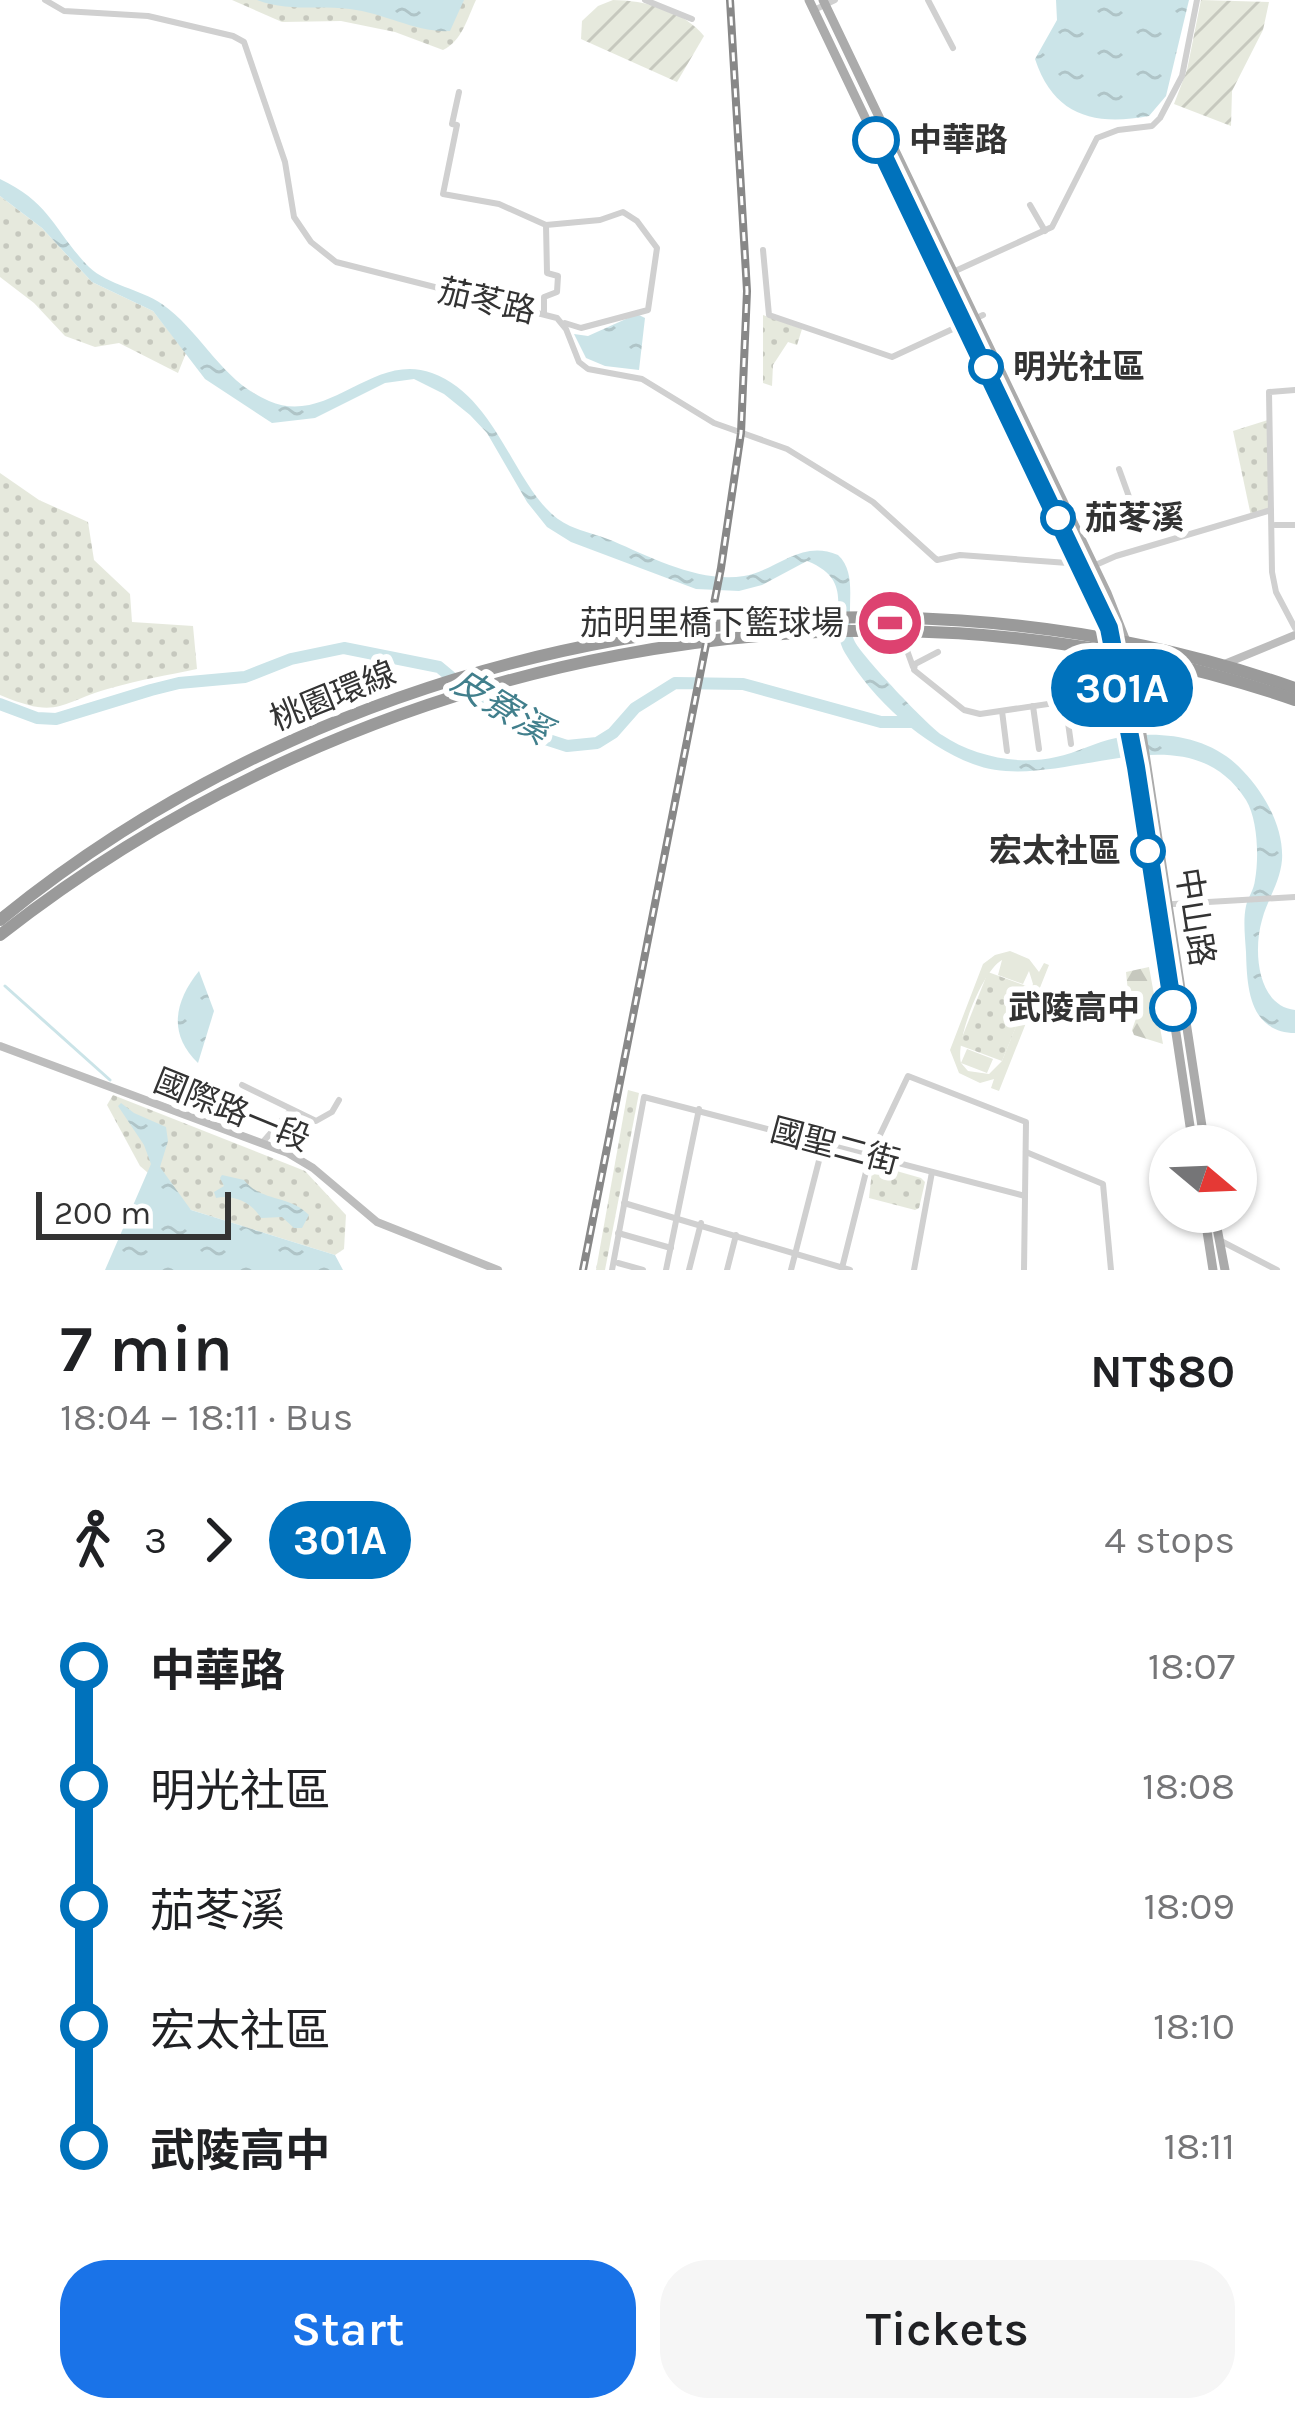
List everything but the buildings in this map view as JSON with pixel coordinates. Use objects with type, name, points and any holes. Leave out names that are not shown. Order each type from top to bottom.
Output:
[{"type":"highway","name":"桃園環線","points":[[0,920],[41,886],[158,810],[314,730],[484,670],[607,640],[751,621],[971,624],[1110,639],[1295,688]]},
{"type":"highway","name":"桃園環線","points":[[0,935],[49,897],[199,803],[298,753],[367,724],[488,684],[613,656],[690,643],[827,632],[948,635],[1112,652],[1295,700]]},
{"type":"main road","points":[[828,2],[1129,649],[1136,692],[1133,721]]},
{"type":"main road","points":[[811,5],[942,278],[974,319]]},
{"type":"main road","points":[[1088,568],[1133,721]]},
{"type":"main road","name":"中山路","points":[[1133,721],[1200,1125]]},
{"type":"main road","name":"中山路","points":[[1162,904],[1190,1125]]},
{"type":"main road","points":[[1208,1233],[1214,1270]]},
{"type":"main road","points":[[1218,1233],[1225,1270]]},
{"type":"street","name":"茄苳路","points":[[45,0],[64,11],[148,16],[244,42],[285,162],[294,217],[311,242],[336,262],[377,276],[544,313],[562,323],[579,362],[587,369],[642,379],[714,423],[787,449],[873,502],[937,560],[960,555],[1067,563],[1081,553]]},
{"type":"street","points":[[106,13],[110,0]]},
{"type":"street","points":[[645,0],[692,19]]},
{"type":"street","points":[[928,0],[952,48]]},
{"type":"street","points":[[942,278],[1045,231],[1097,138],[1152,126],[1160,118],[1182,76],[1197,0]]},
{"type":"street","points":[[811,5],[828,2]]},
{"type":"street","points":[[459,92],[443,194],[500,205],[546,225],[600,220],[623,212],[637,221],[657,248],[648,310],[580,328],[562,323]]},
{"type":"street","points":[[1030,205],[1045,231]]},
{"type":"street","points":[[544,313],[544,297],[556,292],[558,284],[558,276],[547,273],[546,225]]},
{"type":"street","points":[[763,250],[769,315],[892,357],[974,319]]},
{"type":"street","points":[[904,642],[914,670],[964,710],[980,714],[1136,692],[1232,662],[1295,631],[1272,572],[1269,392],[1295,390]]},
{"type":"street","points":[[1106,519],[1127,512],[1132,505],[1119,469]]},
{"type":"street","points":[[1088,568],[1271,510]]},
{"type":"street","points":[[1273,526],[1295,525]]},
{"type":"street","points":[[914,670],[915,664],[938,652]]},
{"type":"street","points":[[1065,701],[1071,744]]},
{"type":"street","points":[[1033,706],[1039,749]]},
{"type":"street","points":[[1002,711],[1007,751]]},
{"type":"street","points":[[1162,904],[1295,897]]},
{"type":"street","name":"國際路一段","points":[[0,1046],[262,1143],[313,1168],[377,1222],[498,1270]]},
{"type":"street","points":[[644,1270],[615,1266],[624,1203],[846,1269],[870,1156],[908,1076],[1026,1122],[1024,1270]]},
{"type":"street","points":[[242,1085],[316,1120],[332,1112],[339,1100]]},
{"type":"street","name":"國聖二街","points":[[624,1203],[644,1097],[1025,1196]]},
{"type":"street","points":[[666,1270],[699,1109]]},
{"type":"street","points":[[262,1143],[290,1111]]},
{"type":"street","points":[[791,1270],[823,1144]]},
{"type":"street","points":[[1026,1152],[1103,1184],[1111,1270]]},
{"type":"street","points":[[914,1270],[932,1172]]},
{"type":"street","points":[[689,1270],[701,1223]]},
{"type":"street","points":[[618,1234],[671,1248]]},
{"type":"street","points":[[728,1270],[736,1235]]},
{"type":"street","points":[[1220,1240],[1276,1270]]},
{"type":"green space","points":[[232,0],[476,0],[459,35],[443,50],[395,32],[341,21],[282,22]]},
{"type":"green space","points":[[613,0],[663,9],[704,36],[677,82],[581,39],[582,21]]},
{"type":"green space","points":[[1201,0],[1269,2],[1263,30],[1232,91],[1231,126],[1174,104],[1187,70]]},
{"type":"green space","points":[[0,196],[42,228],[92,282],[153,311],[186,353],[178,373],[119,343],[95,347],[65,336],[0,277]]},
{"type":"green space","points":[[763,315],[802,329],[797,345],[788,342],[773,365],[772,386],[763,383]]},
{"type":"green space","points":[[1271,419],[1271,510],[1251,516],[1233,431]]},
{"type":"green space","points":[[0,473],[39,500],[88,522],[94,560],[130,594],[132,622],[193,626],[197,669],[122,685],[58,707],[35,707],[0,695]]},
{"type":"green space","points":[[1010,951],[1029,959],[1039,972],[1044,963],[1049,965],[999,1091],[991,1088],[994,1079],[980,1083],[959,1073],[950,1050],[983,964]],"holes":[[[1002,960],[998,975],[1023,984],[1029,971],[1033,984],[1002,1061],[989,1074],[968,1071],[960,1052],[972,1007],[994,967]]]},
{"type":"green space","points":[[1149,967],[1163,1044],[1134,1035],[1132,1030],[1141,1004],[1139,996],[1128,992],[1126,972]]},
{"type":"green space","points":[[988,972],[1032,988],[1002,1061],[959,1045]]},
{"type":"green space","points":[[967,1049],[993,1059],[987,1073],[961,1063]]},
{"type":"green space","points":[[628,1090],[639,1093],[605,1270],[596,1270]]},
{"type":"green space","points":[[113,1095],[305,1171],[346,1215],[344,1249],[335,1255],[191,1210],[140,1166],[107,1105]]},
{"type":"green space","points":[[879,1166],[925,1182],[919,1208],[869,1198],[872,1171]]},
{"type":"water","points":[[257,0],[464,0],[450,31],[350,9]]},
{"type":"water","points":[[1056,0],[1189,0],[1166,96],[1149,116],[1094,117],[1078,113],[1053,93],[1035,59],[1057,20]]},
{"type":"water","points":[[0,179],[42,208],[89,267],[162,304],[238,381],[269,401],[311,404],[390,372],[432,373],[476,404],[536,496],[570,526],[710,576],[744,576],[812,551],[838,555],[849,574],[855,642],[934,729],[968,749],[997,757],[1042,760],[1116,738],[1150,735],[1201,743],[1230,759],[1259,790],[1280,836],[1281,868],[1262,920],[1258,961],[1265,988],[1282,1006],[1295,1010],[1295,1033],[1268,1025],[1250,993],[1245,917],[1256,871],[1255,828],[1246,800],[1220,772],[1189,758],[1155,755],[1007,771],[954,756],[901,719],[856,670],[840,640],[837,590],[823,570],[807,561],[762,585],[739,591],[696,589],[571,542],[547,527],[527,502],[487,433],[470,415],[444,394],[414,379],[385,383],[315,418],[272,423],[205,379],[153,311],[92,282],[42,228],[0,196]]},
{"type":"water","points":[[637,314],[645,318],[639,370],[605,366],[586,358],[574,334],[588,336]]},
{"type":"water","points":[[199,971],[214,1011],[198,1063],[182,1041],[178,1018],[184,994]]},
{"type":"water","points":[[121,1103],[166,1127],[168,1141],[160,1167],[191,1210],[335,1255],[343,1270],[105,1270],[151,1164],[118,1106]]},
{"type":"water","points":[[222,1175],[244,1180],[259,1192],[301,1209],[309,1215],[302,1228],[294,1228],[282,1217],[261,1218],[236,1199],[216,1198],[214,1192],[224,1186]]},
{"type":"waterway","name":"皮寮溪","points":[[0,704],[37,718],[56,719],[179,683],[245,677],[291,659],[344,648],[439,667],[536,736],[567,746],[597,743],[635,708],[675,683],[743,684],[881,722],[917,722]]},
{"type":"waterway","points":[[5,986],[110,1080]]},
{"type":"railway","points":[[583,1270],[721,568],[741,433],[747,291],[730,0]]},
{"type":"bus line","name":"301A","points":[[876,140],[1109,628],[1173,1008]]},
{"type":"place","name":"中華路","points":[[876,140]]},
{"type":"place","name":"明光社區","points":[[986,367]]},
{"type":"place","name":"茄苳溪","points":[[1058,518]]},
{"type":"place","name":"茄明里橋下籃球場","points":[[890,623]]},
{"type":"place","name":"宏太社區","points":[[1148,851]]},
{"type":"place","name":"武陵高中","points":[[1173,1008]]}]
